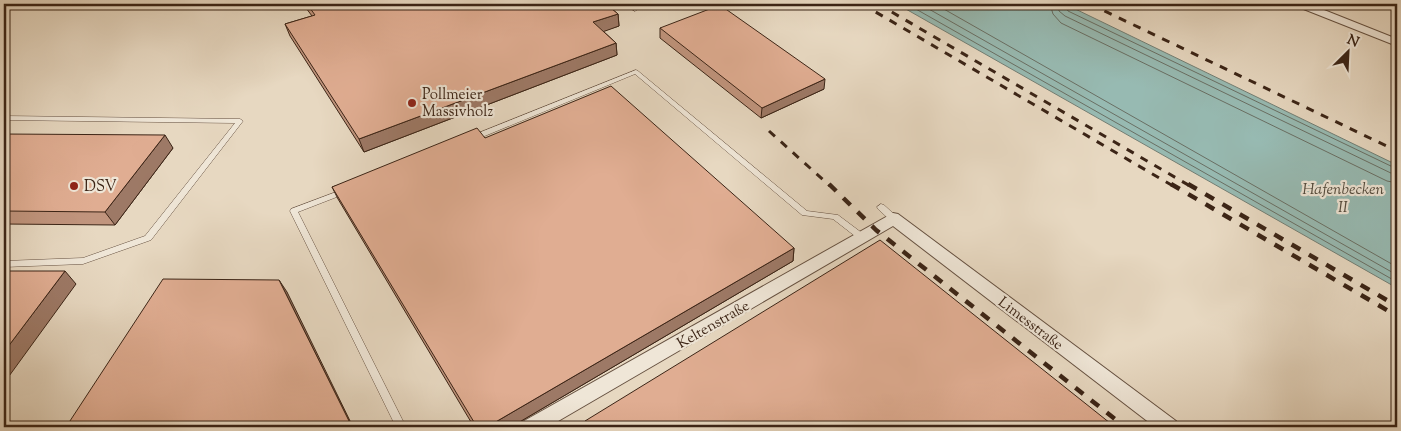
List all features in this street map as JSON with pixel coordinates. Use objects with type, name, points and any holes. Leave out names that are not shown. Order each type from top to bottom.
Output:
[{"type":"street","points":[[1300,4],[1397,43]]},
{"type":"street","name":"Keltenstraße","points":[[531,427],[863,238],[887,213]]},
{"type":"street","name":"Limesstraße","points":[[887,213],[1169,427]]},
{"type":"lane","points":[[627,4],[634,9]]},
{"type":"lane","points":[[460,143],[636,72],[805,213],[836,217],[863,238]]},
{"type":"lane","points":[[4,118],[240,120],[148,238],[83,261],[4,264]]},
{"type":"lane","points":[[350,188],[294,211],[402,427]]},
{"type":"water","name":"Hafenbecken II","points":[[897,4],[1065,4],[1397,165],[1397,288]]},
{"type":"building","name":"Pollmeier Massivholz","points":[[307,4],[606,4],[618,14],[593,22],[616,43],[359,139],[285,24],[315,15]]},
{"type":"building","points":[[720,5],[825,79],[762,108],[660,28]]},
{"type":"building","points":[[611,86],[794,248],[487,427],[477,427],[332,187],[477,128],[485,138]]},
{"type":"building","name":"DSV","points":[[4,134],[165,135],[105,212],[4,211]]},
{"type":"building","points":[[880,240],[1115,427],[589,427],[585,421]]},
{"type":"building","points":[[4,271],[65,271],[4,352]]},
{"type":"building","points":[[163,279],[279,280],[352,427],[66,427]]},
{"type":"railway","points":[[862,4],[1173,186]]},
{"type":"railway","points":[[878,4],[1190,186]]},
{"type":"railway","points":[[1090,4],[1397,151]]},
{"type":"railway","points":[[769,131],[830,186]]},
{"type":"railway","points":[[829,184],[876,230],[1125,427]]},
{"type":"railway","points":[[1171,184],[1397,316]]},
{"type":"railway","points":[[1188,184],[1397,306]]},
{"type":"place","name":"Pollmeier Massivholz","points":[[412,103]]},
{"type":"place","name":"DSV","points":[[74,186]]}]
